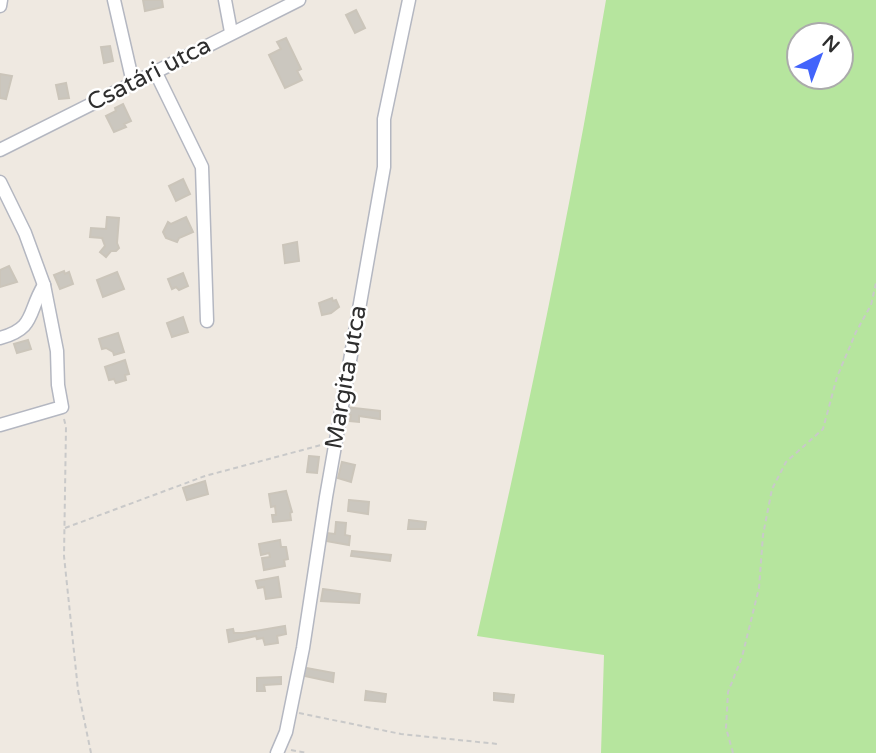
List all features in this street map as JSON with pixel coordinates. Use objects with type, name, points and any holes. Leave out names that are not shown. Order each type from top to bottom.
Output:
[{"type":"street","points":[[0,6],[1,0]]},
{"type":"street","points":[[114,0],[133,83]]},
{"type":"street","points":[[225,0],[232,32]]},
{"type":"street","name":"Csatári utca","points":[[0,150],[299,0]]},
{"type":"street","name":"Margita utca","points":[[278,751],[291,710],[303,648],[335,442],[384,167],[384,119],[409,0]]},
{"type":"street","points":[[156,73],[199,157],[203,171],[206,321]]},
{"type":"street","points":[[0,182],[26,233],[44,285],[57,351],[62,407],[0,425]]},
{"type":"street","points":[[0,338],[16,333],[24,327],[44,285]]},
{"type":"path","points":[[733,753],[726,728],[728,692],[742,657],[759,587],[762,535],[772,489],[786,462],[823,429],[834,386],[850,343],[871,304],[876,283]]},
{"type":"path","points":[[62,407],[66,427],[64,556],[78,690],[91,753]]},
{"type":"path","points":[[64,529],[205,477],[335,442]]},
{"type":"path","points":[[291,710],[320,719],[401,734],[498,744]]},
{"type":"path","points":[[278,751],[307,753]]},
{"type":"green space","points":[[606,0],[876,0],[876,753],[601,753],[604,655],[477,636],[546,319]]},
{"type":"building","points":[[143,0],[162,0],[163,7],[145,11]]},
{"type":"building","points":[[356,10],[365,28],[355,33],[346,15]]},
{"type":"building","points":[[286,38],[301,69],[297,71],[302,80],[285,88],[269,55],[281,49],[277,42]]},
{"type":"building","points":[[110,46],[113,61],[104,63],[101,47]]},
{"type":"building","points":[[0,74],[12,76],[6,99],[0,98]]},
{"type":"building","points":[[66,83],[69,98],[59,99],[56,85]]},
{"type":"building","points":[[123,104],[131,121],[124,124],[126,127],[114,132],[106,116]]},
{"type":"building","points":[[183,179],[190,194],[176,201],[169,186]]},
{"type":"building","points":[[107,217],[119,218],[119,248],[106,257],[100,252],[105,246],[102,238],[90,237],[91,228],[106,229]]},
{"type":"building","points":[[186,217],[193,232],[179,238],[177,242],[166,238],[163,232],[168,222],[171,224]]},
{"type":"building","points":[[297,242],[299,261],[285,263],[283,245]]},
{"type":"building","points":[[9,266],[17,282],[0,287],[0,270]]},
{"type":"building","points":[[64,271],[65,274],[69,272],[73,284],[60,289],[54,275]]},
{"type":"building","points":[[117,272],[124,289],[103,297],[97,280]]},
{"type":"building","points":[[183,273],[188,286],[179,290],[176,287],[172,289],[168,279]]},
{"type":"building","points":[[332,298],[339,307],[322,315],[319,303]]},
{"type":"building","points":[[183,317],[188,332],[172,337],[167,323]]},
{"type":"building","points":[[118,333],[124,352],[114,355],[106,348],[102,349],[99,339]]},
{"type":"building","points":[[28,340],[31,349],[17,353],[14,344]]},
{"type":"building","points":[[125,360],[129,374],[125,375],[126,380],[116,383],[114,379],[109,380],[105,367]]},
{"type":"building","points":[[345,407],[380,411],[380,419],[359,416],[359,422],[350,421],[351,415],[344,414]]},
{"type":"building","points":[[309,456],[319,457],[317,473],[307,472]]},
{"type":"building","points":[[342,462],[355,465],[351,482],[338,478]]},
{"type":"building","points":[[205,481],[208,494],[187,500],[183,488]]},
{"type":"building","points":[[286,491],[292,512],[291,520],[273,522],[272,515],[276,515],[275,506],[271,507],[269,494]]},
{"type":"building","points":[[349,500],[369,502],[368,514],[348,511]]},
{"type":"building","points":[[409,520],[426,522],[425,529],[408,529]]},
{"type":"building","points":[[336,522],[346,523],[345,535],[350,536],[349,545],[326,541],[327,533],[335,534]]},
{"type":"building","points":[[280,540],[281,547],[286,547],[288,559],[284,560],[285,566],[264,570],[262,558],[270,557],[269,553],[261,555],[259,544]]},
{"type":"building","points":[[352,551],[391,555],[390,561],[351,556]]},
{"type":"building","points":[[278,577],[281,597],[266,599],[264,587],[258,588],[256,581]]},
{"type":"building","points":[[323,589],[360,594],[359,603],[321,601]]},
{"type":"building","points":[[285,626],[286,634],[277,636],[278,643],[265,645],[263,638],[257,639],[256,636],[229,642],[227,630],[243,633]]},
{"type":"building","points":[[301,667],[334,673],[333,682],[300,675]]},
{"type":"building","points":[[281,677],[281,684],[264,685],[265,691],[257,691],[257,678]]},
{"type":"building","points":[[366,691],[386,694],[385,702],[365,700]]},
{"type":"building","points":[[494,693],[514,695],[513,702],[494,700]]}]
